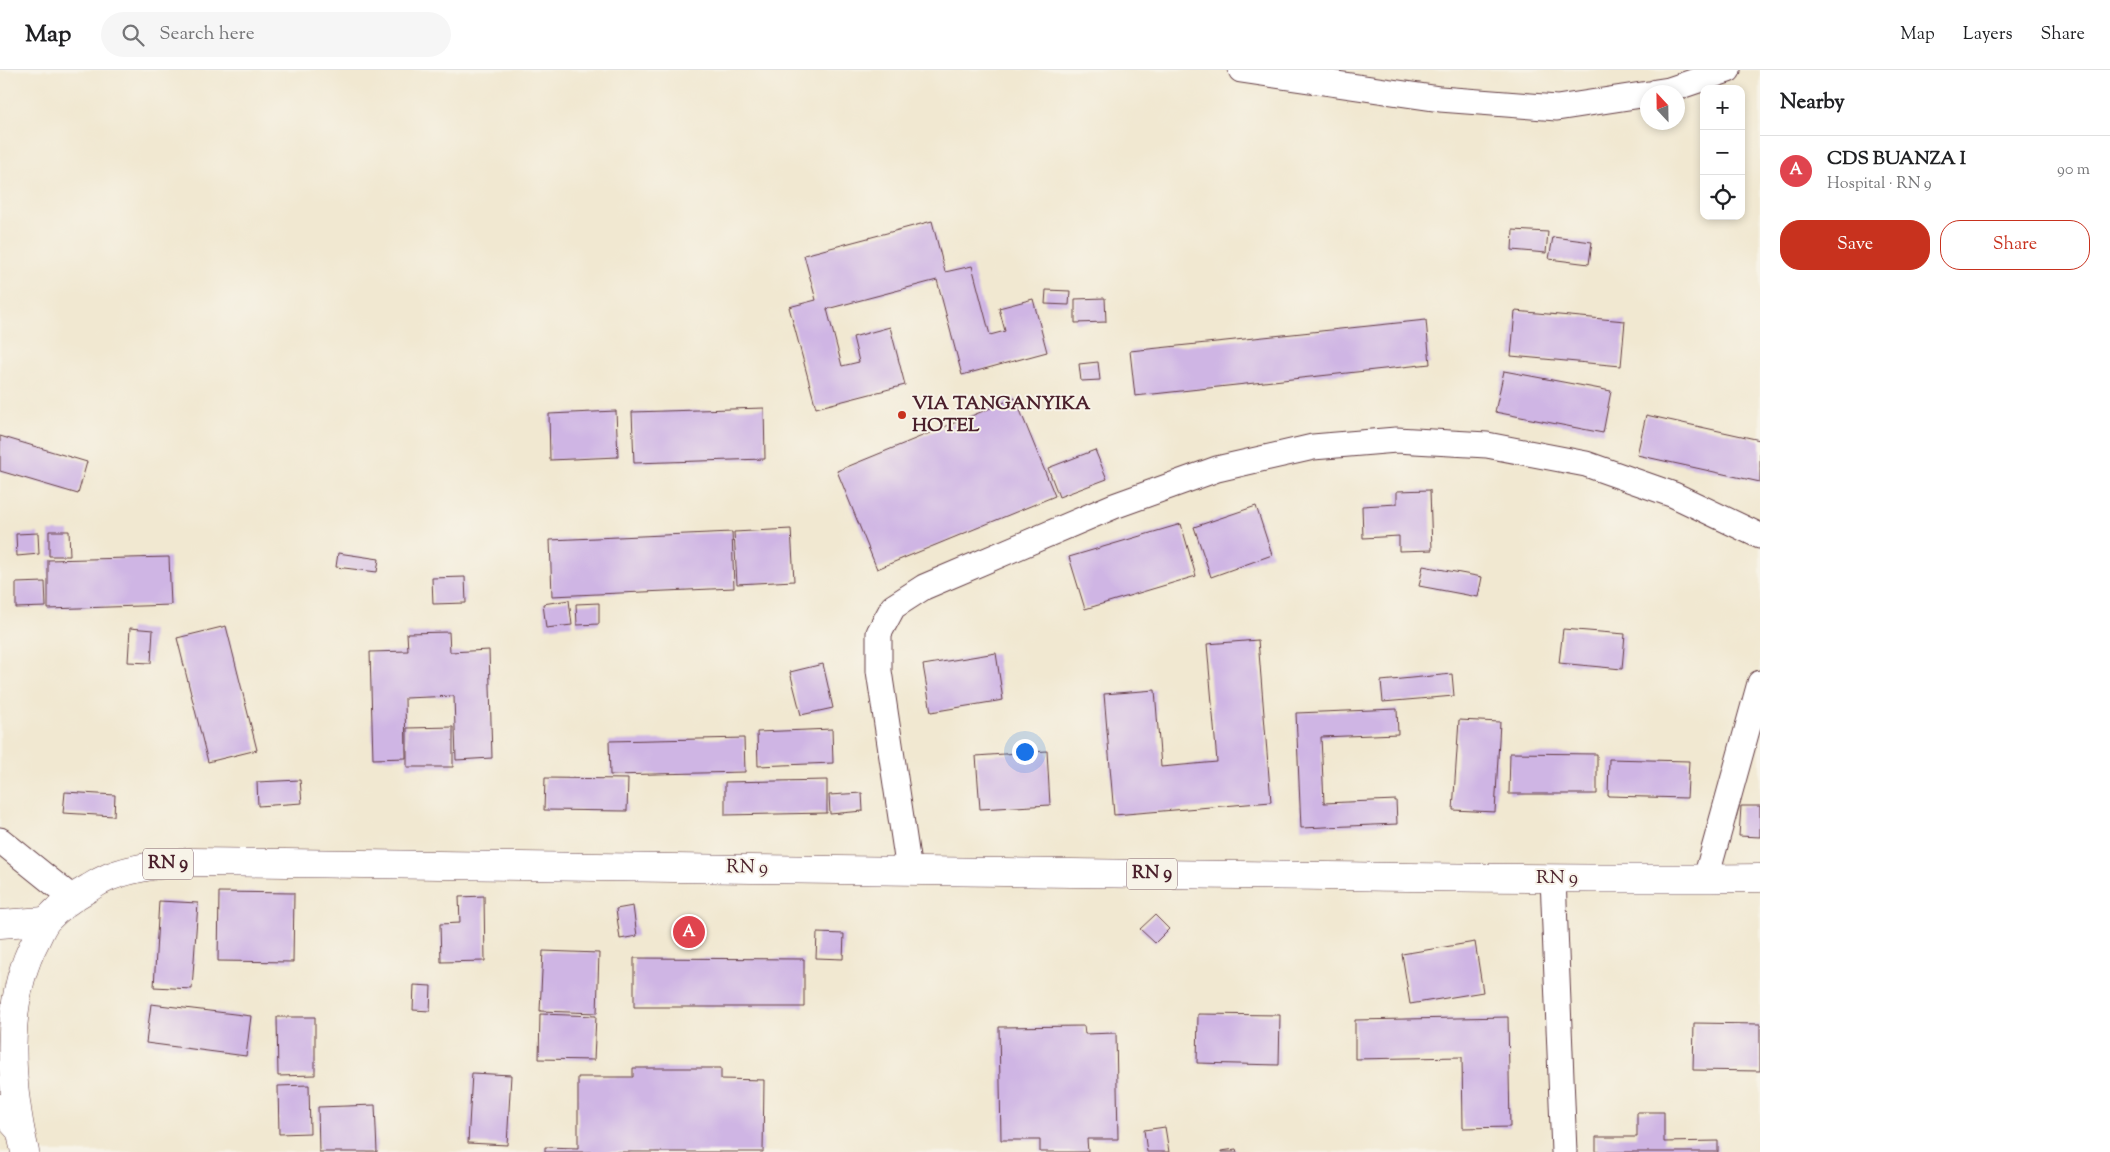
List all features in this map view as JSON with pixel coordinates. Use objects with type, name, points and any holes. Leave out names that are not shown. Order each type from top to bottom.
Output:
[{"type":"main road","name":"RN 9","points":[[23,1141],[13,1057],[12,1022],[28,954],[46,922],[72,898],[107,878],[146,866],[190,862],[1552,878],[1760,878]]},
{"type":"main road","points":[[0,924],[46,922]]},
{"type":"main road","points":[[0,1108],[23,1141]]},
{"type":"street","points":[[1241,70],[1440,99],[1558,108],[1640,95]]},
{"type":"street","points":[[1684,85],[1728,70]]},
{"type":"street","points":[[909,871],[879,671],[879,633],[893,607],[924,587],[1114,506],[1226,467],[1313,447],[1396,440],[1487,445],[1586,464],[1674,495],[1760,536]]},
{"type":"street","points":[[1706,878],[1760,683]]},
{"type":"street","points":[[0,840],[72,898]]},
{"type":"street","points":[[1552,878],[1564,1152]]},
{"type":"building","points":[[932,221],[945,272],[972,266],[990,335],[1005,331],[999,308],[1033,299],[1047,352],[962,375],[937,280],[827,309],[842,366],[859,362],[853,337],[890,327],[905,385],[816,408],[789,307],[816,300],[804,255]]},
{"type":"building","points":[[1513,230],[1548,232],[1546,253],[1512,250]]},
{"type":"building","points":[[1553,237],[1592,242],[1589,264],[1549,259]]},
{"type":"building","points":[[1046,290],[1070,291],[1069,305],[1045,304]]},
{"type":"building","points":[[1105,298],[1106,322],[1075,323],[1075,299]]},
{"type":"building","points":[[1515,311],[1625,321],[1621,366],[1511,356]]},
{"type":"building","points":[[1426,320],[1430,364],[1135,396],[1130,351]]},
{"type":"building","points":[[1098,362],[1100,380],[1081,381],[1079,364]]},
{"type":"building","points":[[1504,371],[1611,391],[1603,433],[1495,412]]},
{"type":"building","points":[[1015,398],[1055,496],[877,569],[837,471]]},
{"type":"building","points":[[764,408],[765,459],[634,463],[632,412]]},
{"type":"building","points":[[616,411],[618,457],[550,460],[549,414]]},
{"type":"building","points":[[1646,415],[1760,440],[1760,482],[1637,455]]},
{"type":"building","points":[[0,436],[87,462],[78,494],[0,471]]},
{"type":"building","points":[[1095,450],[1107,479],[1059,497],[1048,468]]},
{"type":"building","points":[[1430,490],[1432,550],[1399,551],[1399,536],[1363,538],[1362,506],[1397,504],[1397,491]]},
{"type":"building","points":[[1256,506],[1272,555],[1211,577],[1194,527]]},
{"type":"building","points":[[1181,524],[1196,576],[1085,609],[1069,557]]},
{"type":"building","points":[[791,529],[794,581],[737,584],[734,532]]},
{"type":"building","points":[[49,531],[69,531],[70,556],[49,556]]},
{"type":"building","points":[[732,532],[734,588],[552,596],[550,540]]},
{"type":"building","points":[[38,533],[39,554],[17,556],[16,534]]},
{"type":"building","points":[[338,553],[379,559],[377,572],[336,567]]},
{"type":"building","points":[[169,557],[171,605],[48,609],[48,560]]},
{"type":"building","points":[[1423,566],[1482,577],[1478,597],[1419,586]]},
{"type":"building","points":[[465,577],[466,603],[433,604],[432,578]]},
{"type":"building","points":[[45,582],[46,607],[16,608],[16,583]]},
{"type":"building","points":[[569,600],[572,625],[546,628],[543,604]]},
{"type":"building","points":[[599,603],[599,624],[577,625],[576,604]]},
{"type":"building","points":[[226,626],[257,750],[208,762],[177,638]]},
{"type":"building","points":[[130,628],[153,630],[151,663],[128,662]]},
{"type":"building","points":[[1563,629],[1625,634],[1622,669],[1559,663]]},
{"type":"building","points":[[449,632],[450,652],[489,650],[492,758],[456,760],[454,696],[405,698],[406,758],[373,759],[370,652],[408,651],[407,633]]},
{"type":"building","points":[[1258,640],[1271,802],[1114,815],[1104,694],[1155,690],[1161,767],[1217,762],[1207,644]]},
{"type":"building","points":[[996,653],[1003,700],[931,712],[923,665]]},
{"type":"building","points":[[823,664],[833,708],[801,715],[790,672]]},
{"type":"building","points":[[1452,674],[1454,696],[1383,702],[1381,681]]},
{"type":"building","points":[[1397,709],[1398,734],[1321,737],[1324,803],[1396,800],[1397,824],[1301,828],[1296,713]]},
{"type":"building","points":[[1459,720],[1500,722],[1495,812],[1453,810]]},
{"type":"building","points":[[453,727],[453,767],[407,767],[407,728]]},
{"type":"building","points":[[832,729],[833,763],[758,766],[757,732]]},
{"type":"building","points":[[744,738],[745,772],[610,775],[609,741]]},
{"type":"building","points":[[1047,751],[1050,805],[980,809],[976,756]]},
{"type":"building","points":[[1510,753],[1597,754],[1597,794],[1509,794]]},
{"type":"building","points":[[1609,759],[1689,761],[1687,798],[1608,796]]},
{"type":"building","points":[[545,778],[628,779],[627,811],[544,810]]},
{"type":"building","points":[[300,780],[302,803],[258,806],[257,782]]},
{"type":"building","points":[[827,780],[827,813],[725,815],[725,782]]},
{"type":"building","points":[[65,792],[115,795],[114,816],[63,813]]},
{"type":"building","points":[[862,793],[863,811],[830,814],[829,795]]},
{"type":"building","points":[[1741,806],[1760,806],[1760,837],[1739,836]]},
{"type":"building","points":[[219,892],[294,893],[293,962],[218,961]]},
{"type":"building","points":[[484,896],[485,961],[441,962],[440,924],[460,923],[459,897]]},
{"type":"building","points":[[159,901],[198,903],[192,989],[154,987]]},
{"type":"building","points":[[633,906],[637,936],[620,939],[616,909]]},
{"type":"building","points":[[1155,915],[1169,929],[1155,943],[1140,929]]},
{"type":"building","points":[[817,933],[844,934],[843,959],[816,958]]},
{"type":"building","points":[[1475,942],[1483,992],[1410,1004],[1402,954]]},
{"type":"building","points":[[543,951],[599,953],[597,1013],[540,1011]]},
{"type":"building","points":[[634,958],[804,959],[804,1007],[634,1007]]},
{"type":"building","points":[[414,985],[431,986],[430,1011],[413,1010]]},
{"type":"building","points":[[151,1004],[251,1016],[246,1056],[146,1043]]},
{"type":"building","points":[[540,1014],[596,1016],[594,1060],[539,1059]]},
{"type":"building","points":[[1198,1014],[1280,1015],[1279,1065],[1197,1063]]},
{"type":"building","points":[[277,1017],[315,1017],[315,1075],[278,1076]]},
{"type":"building","points":[[1508,1017],[1510,1127],[1463,1128],[1462,1057],[1355,1059],[1355,1020]]},
{"type":"building","points":[[1694,1023],[1760,1024],[1760,1071],[1693,1070]]},
{"type":"building","points":[[1084,1026],[1085,1034],[1116,1033],[1118,1139],[1087,1139],[1088,1152],[1040,1152],[1040,1140],[1001,1140],[999,1027]]},
{"type":"building","points":[[633,1068],[721,1068],[721,1079],[764,1080],[763,1152],[545,1152],[545,1147],[578,1148],[578,1077],[633,1077]]},
{"type":"building","points":[[472,1073],[511,1075],[507,1145],[468,1143]]},
{"type":"building","points":[[309,1085],[310,1133],[279,1134],[278,1086]]},
{"type":"building","points":[[375,1105],[377,1152],[319,1152],[318,1107]]},
{"type":"building","points":[[1637,1112],[1664,1112],[1664,1142],[1718,1141],[1718,1152],[1596,1152],[1596,1137],[1637,1137]]},
{"type":"building","points":[[1165,1127],[1169,1152],[1147,1152],[1144,1130]]},
{"type":"building","points":[[1236,1149],[1237,1152],[1221,1152],[1221,1151]]},
{"type":"place","name":"VIA TANGANYIKA HOTEL","points":[[902,415]]},
{"type":"place","name":"CDS BUANZA I","points":[[689,932]]}]
